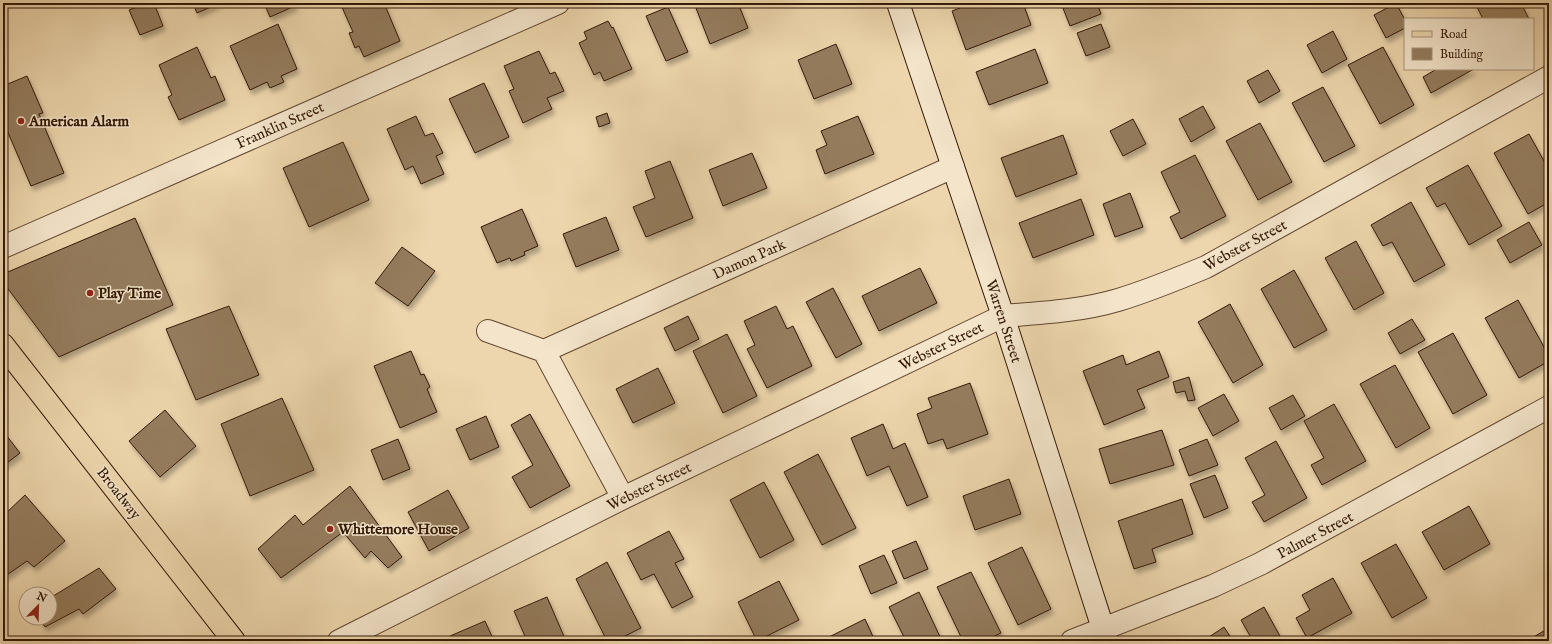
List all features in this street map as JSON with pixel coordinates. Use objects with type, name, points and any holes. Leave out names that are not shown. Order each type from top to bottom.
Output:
[{"type":"main road","name":"Broadway","points":[[3,345],[234,641]]},
{"type":"street","name":"Franklin Street","points":[[3,247],[558,3]]},
{"type":"street","name":"Warren Street","points":[[898,3],[1003,316],[1104,635]]},
{"type":"street","name":"Webster Street","points":[[338,641],[623,498],[1003,316],[1068,310],[1116,300],[1162,285],[1206,266],[1549,77]]},
{"type":"street","name":"Damon Park","points":[[544,351],[953,167]]},
{"type":"street","points":[[488,331],[544,351],[623,498]]},
{"type":"street","name":"Palmer Street","points":[[1072,641],[1104,635],[1260,564],[1549,407]]},
{"type":"building","points":[[147,3],[154,3],[163,26],[140,35],[129,10]]},
{"type":"building","points":[[193,3],[220,3],[197,13]]},
{"type":"building","points":[[264,3],[294,3],[295,6],[270,17]]},
{"type":"building","points":[[346,3],[384,3],[400,41],[364,57],[359,46],[355,48],[349,33],[353,32],[341,5]]},
{"type":"building","points":[[694,3],[738,3],[748,28],[710,44]]},
{"type":"building","points":[[973,3],[1023,3],[1031,25],[966,50],[952,11]]},
{"type":"building","points":[[1061,3],[1097,3],[1101,14],[1070,26]]},
{"type":"building","points":[[1396,3],[1404,18],[1404,29],[1386,38],[1374,15]]},
{"type":"building","points":[[1475,3],[1521,3],[1528,18],[1482,18]]},
{"type":"building","points":[[668,7],[688,52],[666,61],[646,16]]},
{"type":"building","points":[[608,21],[612,28],[613,27],[632,69],[604,81],[600,72],[594,75],[579,43],[587,39],[584,32]]},
{"type":"building","points":[[278,24],[297,69],[281,76],[284,82],[270,88],[267,82],[250,90],[230,46]]},
{"type":"building","points":[[1101,24],[1110,47],[1086,56],[1077,33]]},
{"type":"building","points":[[1333,31],[1347,59],[1322,73],[1307,45]]},
{"type":"building","points":[[836,44],[852,84],[814,99],[798,60]]},
{"type":"building","points":[[197,47],[211,78],[215,76],[225,100],[179,120],[168,97],[172,95],[159,65]]},
{"type":"building","points":[[1383,47],[1414,105],[1380,124],[1348,65]]},
{"type":"building","points":[[1035,49],[1048,83],[989,105],[976,72]]},
{"type":"building","points":[[539,51],[550,74],[555,72],[564,91],[547,98],[552,109],[523,123],[509,91],[514,89],[504,66]]},
{"type":"building","points":[[1268,70],[1280,91],[1259,103],[1247,81]]},
{"type":"building","points":[[1435,70],[1472,70],[1431,93],[1423,77]]},
{"type":"building","points":[[27,76],[43,113],[39,114],[64,173],[31,186],[3,121],[3,86]]},
{"type":"building","points":[[484,83],[509,137],[475,153],[449,99]]},
{"type":"building","points":[[1323,87],[1355,146],[1324,162],[1292,103]]},
{"type":"building","points":[[1203,106],[1215,128],[1191,142],[1179,119]]},
{"type":"building","points":[[607,113],[610,123],[599,127],[596,117]]},
{"type":"building","points":[[416,116],[425,136],[433,133],[443,153],[436,156],[444,174],[421,184],[413,166],[405,170],[387,129]]},
{"type":"building","points":[[858,116],[874,154],[825,174],[816,150],[827,145],[821,131]]},
{"type":"building","points":[[1133,119],[1146,144],[1123,156],[1110,131]]},
{"type":"building","points":[[1260,123],[1292,182],[1258,200],[1226,141]]},
{"type":"building","points":[[1529,134],[1549,170],[1549,202],[1528,214],[1494,153]]},
{"type":"building","points":[[1063,135],[1077,174],[1016,197],[1001,158]]},
{"type":"building","points":[[343,142],[369,200],[309,227],[283,168]]},
{"type":"building","points":[[752,153],[767,188],[723,206],[709,170]]},
{"type":"building","points":[[1195,155],[1226,216],[1181,239],[1170,217],[1180,212],[1161,172]]},
{"type":"building","points":[[670,161],[693,218],[646,237],[633,207],[655,198],[645,171]]},
{"type":"building","points":[[1468,165],[1502,226],[1469,245],[1445,203],[1437,207],[1426,188]]},
{"type":"building","points":[[1130,193],[1143,227],[1115,237],[1103,204]]},
{"type":"building","points":[[1081,199],[1094,235],[1033,258],[1019,223]]},
{"type":"building","points":[[1411,202],[1445,265],[1414,282],[1392,242],[1383,246],[1371,225]]},
{"type":"building","points":[[522,209],[538,246],[524,252],[525,255],[511,261],[510,258],[497,263],[481,227]]},
{"type":"building","points":[[606,217],[619,250],[576,267],[563,234]]},
{"type":"building","name":"Play Time","points":[[135,218],[173,305],[59,357],[3,282],[3,274]]},
{"type":"building","points":[[1529,222],[1542,245],[1510,263],[1497,240]]},
{"type":"building","points":[[1356,241],[1384,293],[1354,310],[1325,258]]},
{"type":"building","points":[[402,247],[435,271],[408,306],[375,283]]},
{"type":"building","points":[[920,268],[937,303],[879,331],[862,296]]},
{"type":"building","points":[[1294,270],[1327,330],[1294,348],[1261,289]]},
{"type":"building","points":[[833,288],[862,344],[836,358],[806,302]]},
{"type":"building","points":[[1518,300],[1549,356],[1549,361],[1519,378],[1485,318]]},
{"type":"building","points":[[1230,304],[1263,365],[1233,383],[1198,322]]},
{"type":"building","points":[[229,306],[259,375],[196,400],[166,329]]},
{"type":"building","points":[[776,306],[787,329],[793,326],[812,366],[767,388],[747,349],[755,345],[744,321]]},
{"type":"building","points":[[688,316],[699,339],[675,351],[664,328]]},
{"type":"building","points":[[1412,319],[1425,340],[1400,354],[1388,333]]},
{"type":"building","points":[[1453,333],[1487,395],[1453,414],[1418,352]]},
{"type":"building","points":[[727,334],[757,396],[723,413],[693,351]]},
{"type":"building","points":[[411,351],[421,375],[424,374],[430,387],[427,389],[437,412],[400,428],[374,366]]},
{"type":"building","points":[[1159,351],[1169,377],[1137,390],[1145,408],[1104,425],[1083,371],[1123,355],[1126,365]]},
{"type":"building","points":[[1395,365],[1430,428],[1396,448],[1360,384]]},
{"type":"building","points":[[658,368],[675,403],[633,423],[616,389]]},
{"type":"building","points":[[1189,377],[1195,400],[1188,401],[1185,391],[1176,393],[1173,382]]},
{"type":"building","points":[[970,383],[988,434],[947,449],[943,439],[928,444],[917,414],[932,408],[928,398]]},
{"type":"building","points":[[1224,394],[1239,421],[1213,436],[1198,408]]},
{"type":"building","points":[[1293,395],[1305,416],[1281,430],[1269,408]]},
{"type":"building","points":[[282,398],[314,470],[250,496],[221,424]]},
{"type":"building","points":[[1334,404],[1366,461],[1322,485],[1311,465],[1324,458],[1304,421]]},
{"type":"building","points":[[165,410],[196,446],[160,477],[129,441]]},
{"type":"building","points":[[530,414],[570,486],[530,508],[512,477],[533,465],[511,425]]},
{"type":"building","points":[[486,416],[499,447],[470,460],[456,429]]},
{"type":"building","points":[[883,424],[893,449],[905,443],[928,497],[907,506],[889,466],[867,476],[851,438]]},
{"type":"building","points":[[1162,430],[1174,465],[1110,484],[1099,449]]},
{"type":"building","points":[[3,431],[20,453],[3,466]]},
{"type":"building","points":[[398,439],[410,469],[383,480],[371,450]]},
{"type":"building","points":[[1207,439],[1218,465],[1189,476],[1179,450]]},
{"type":"building","points":[[1276,441],[1307,498],[1264,522],[1252,502],[1265,495],[1245,458]]},
{"type":"building","points":[[818,454],[856,528],[822,545],[784,472]]},
{"type":"building","points":[[1215,475],[1228,508],[1204,518],[1190,484]]},
{"type":"building","points":[[1009,479],[1021,514],[975,530],[963,496]]},
{"type":"building","points":[[764,482],[794,540],[760,558],[730,500]]},
{"type":"building","name":"Whittemore House","points":[[350,486],[402,557],[388,568],[371,551],[365,558],[343,532],[281,578],[258,549],[295,515],[303,525]]},
{"type":"building","points":[[448,490],[469,528],[429,551],[408,512]]},
{"type":"building","points":[[25,495],[65,541],[34,567],[27,561],[4,577],[3,516]]},
{"type":"building","points":[[1182,499],[1193,534],[1152,549],[1156,562],[1134,569],[1118,521]]},
{"type":"building","points":[[1469,506],[1490,544],[1444,570],[1422,532]]},
{"type":"building","points":[[669,531],[684,559],[675,563],[693,597],[672,608],[654,574],[641,580],[627,553]]},
{"type":"building","points":[[916,541],[928,569],[904,579],[892,551]]},
{"type":"building","points":[[1396,544],[1427,598],[1392,618],[1361,563]]},
{"type":"building","points":[[1022,547],[1051,609],[1018,625],[988,563]]},
{"type":"building","points":[[884,555],[897,583],[871,594],[859,566]]},
{"type":"building","points":[[607,562],[641,628],[615,641],[607,641],[576,579]]},
{"type":"building","points":[[99,568],[116,589],[83,614],[79,609],[58,620],[58,593]]},
{"type":"building","points":[[971,572],[1001,633],[984,641],[963,641],[937,587]]},
{"type":"building","points":[[1333,578],[1352,613],[1307,638],[1296,618],[1310,610],[1302,595]]},
{"type":"building","points":[[779,581],[799,620],[757,641],[738,602]]},
{"type":"building","points":[[919,592],[942,641],[906,641],[889,607]]},
{"type":"building","points":[[547,597],[566,641],[527,641],[514,611]]},
{"type":"building","points":[[1264,607],[1281,638],[1275,641],[1253,641],[1241,620]]},
{"type":"building","points":[[865,619],[875,641],[826,641],[825,639]]},
{"type":"building","points":[[485,621],[494,641],[452,641],[450,636]]},
{"type":"building","points":[[1224,627],[1233,641],[1203,641]]},
{"type":"building","points":[[1549,628],[1549,641],[1531,641],[1530,639]]},
{"type":"place","name":"American Alarm","points":[[21,121]]},
{"type":"place","name":"Play Time","points":[[90,293]]},
{"type":"place","name":"Whittemore House","points":[[330,529]]}]
